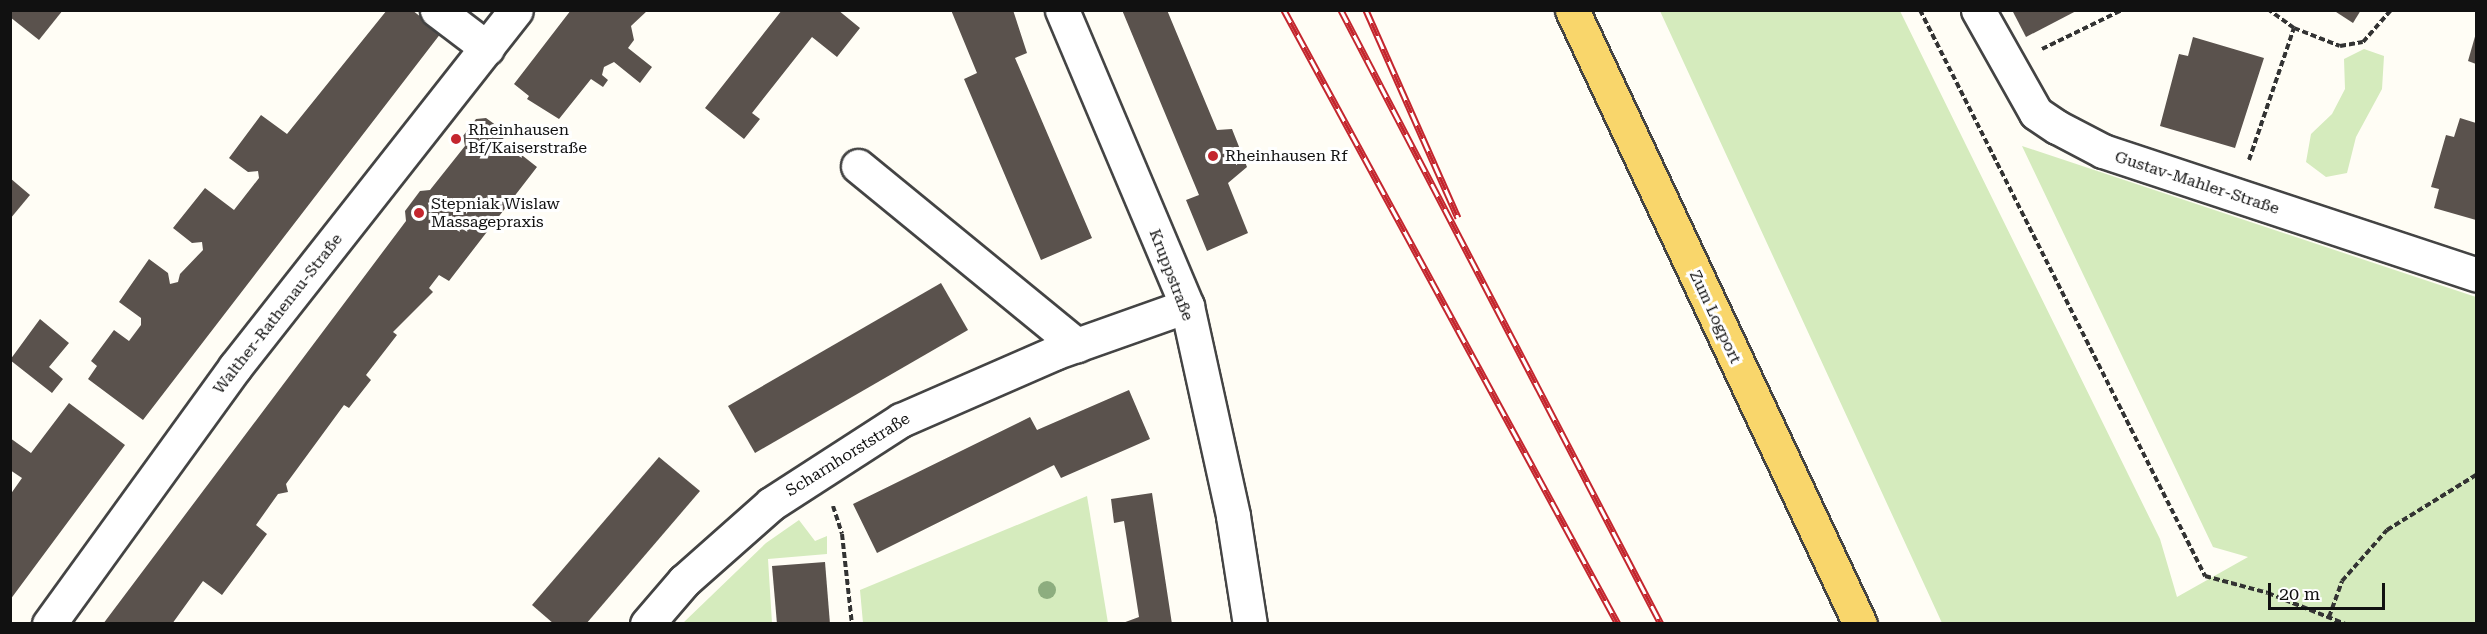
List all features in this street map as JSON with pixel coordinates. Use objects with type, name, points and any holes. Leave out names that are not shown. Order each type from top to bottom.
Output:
[{"type":"main road","name":"Zum Logport","points":[[1572,10],[1860,624]]},
{"type":"street","points":[[437,10],[487,48]]},
{"type":"street","name":"Walther-Rathenau-Straße","points":[[49,624],[235,367],[516,10]]},
{"type":"street","name":"Kruppstraße","points":[[1062,10],[1187,306],[1233,516],[1250,624]]},
{"type":"street","name":"Gustav-Mahler-Straße","points":[[1978,10],[2036,113],[2103,152],[2476,274]]},
{"type":"street","points":[[858,166],[1077,345]]},
{"type":"street","name":"Scharnhorststraße","points":[[648,624],[684,581],[771,504],[901,420],[1077,345],[1187,306]]},
{"type":"path","points":[[1920,10],[2205,576],[2345,624]]},
{"type":"path","points":[[2008,66],[2122,10]]},
{"type":"path","points":[[2269,10],[2294,28],[2340,46],[2363,42],[2391,10]]},
{"type":"path","points":[[2238,196],[2294,28]]},
{"type":"path","points":[[821,471],[842,534],[852,624]]},
{"type":"path","points":[[2329,617],[2342,581],[2387,530],[2476,475]]},
{"type":"green space","points":[[1660,11],[1900,11],[2160,539],[2177,597],[2248,557],[2213,547],[2022,146],[2476,297],[2476,623],[1942,623]]},
{"type":"green space","points":[[2364,49],[2384,56],[2382,89],[2356,137],[2347,173],[2326,177],[2306,162],[2311,134],[2332,114],[2345,89],[2344,59]]},
{"type":"green space","points":[[1087,496],[1108,623],[863,623],[860,590]]},
{"type":"green space","points":[[799,520],[815,541],[827,536],[827,554],[768,559],[772,623],[683,623],[766,543]]},
{"type":"building","points":[[10,10],[63,10],[39,40],[10,17]]},
{"type":"building","points":[[387,10],[412,10],[441,33],[143,420],[88,379],[97,366],[91,361],[114,330],[129,341],[141,325],[141,318],[119,302],[149,259],[168,273],[170,284],[178,282],[180,274],[203,250],[202,242],[192,243],[173,228],[205,188],[234,210],[259,178],[258,171],[248,172],[229,158],[261,115],[287,134]]},
{"type":"building","points":[[571,10],[648,10],[631,26],[634,40],[628,48],[652,67],[640,83],[614,62],[604,67],[602,75],[608,80],[603,87],[591,79],[559,119],[527,99],[529,96],[514,84]]},
{"type":"building","points":[[782,10],[838,10],[860,28],[837,57],[812,37],[752,113],[760,119],[744,139],[705,108]]},
{"type":"building","points":[[951,10],[1013,10],[1027,53],[1015,58],[1092,238],[1041,260],[964,79],[977,73]]},
{"type":"building","points":[[1122,10],[1167,10],[1217,130],[1232,129],[1247,167],[1228,183],[1248,233],[1207,251],[1186,200],[1199,195]]},
{"type":"building","points":[[2012,10],[2078,10],[2026,37]]},
{"type":"building","points":[[2333,10],[2361,10],[2353,23]]},
{"type":"building","points":[[2476,33],[2476,64],[2468,61]]},
{"type":"building","points":[[2193,37],[2264,58],[2235,148],[2160,126],[2179,54],[2188,56]]},
{"type":"building","points":[[486,118],[504,131],[504,141],[537,167],[449,281],[439,275],[429,288],[433,292],[393,332],[397,335],[366,375],[371,380],[349,408],[344,405],[286,484],[288,492],[278,494],[256,525],[267,534],[222,595],[203,581],[172,624],[103,624],[406,221],[405,211],[420,191],[430,190],[465,146],[463,136],[476,119]]},
{"type":"building","points":[[2460,118],[2476,123],[2476,220],[2434,208],[2439,189],[2431,187],[2446,135],[2454,137]]},
{"type":"building","points":[[10,178],[30,195],[10,219]]},
{"type":"building","points":[[941,283],[968,330],[755,453],[728,406]]},
{"type":"building","points":[[40,319],[69,343],[49,367],[63,379],[52,393],[10,360]]},
{"type":"building","points":[[1129,390],[1150,439],[1061,478],[1054,465],[877,553],[853,504],[1030,417],[1037,430]]},
{"type":"building","points":[[69,403],[125,445],[10,600],[10,495],[22,478],[10,470],[10,438],[31,453]]},
{"type":"building","points":[[659,457],[700,491],[586,624],[554,624],[532,605]]},
{"type":"building","points":[[1152,493],[1172,624],[1120,624],[1139,617],[1124,521],[1114,523],[1111,499]]},
{"type":"building","points":[[825,562],[830,624],[777,624],[772,566]]},
{"type":"railway","points":[[1284,10],[1618,624]]},
{"type":"railway","points":[[1341,10],[1661,624]]},
{"type":"railway","points":[[1366,10],[1458,218]]},
{"type":"place","name":"Rheinhausen Bf/Kaiserstraße","points":[[456,139]]},
{"type":"place","name":"Rheinhausen Rf","points":[[1213,156]]},
{"type":"place","name":"Stepniak Wislaw Massagepraxis","points":[[419,213]]}]
